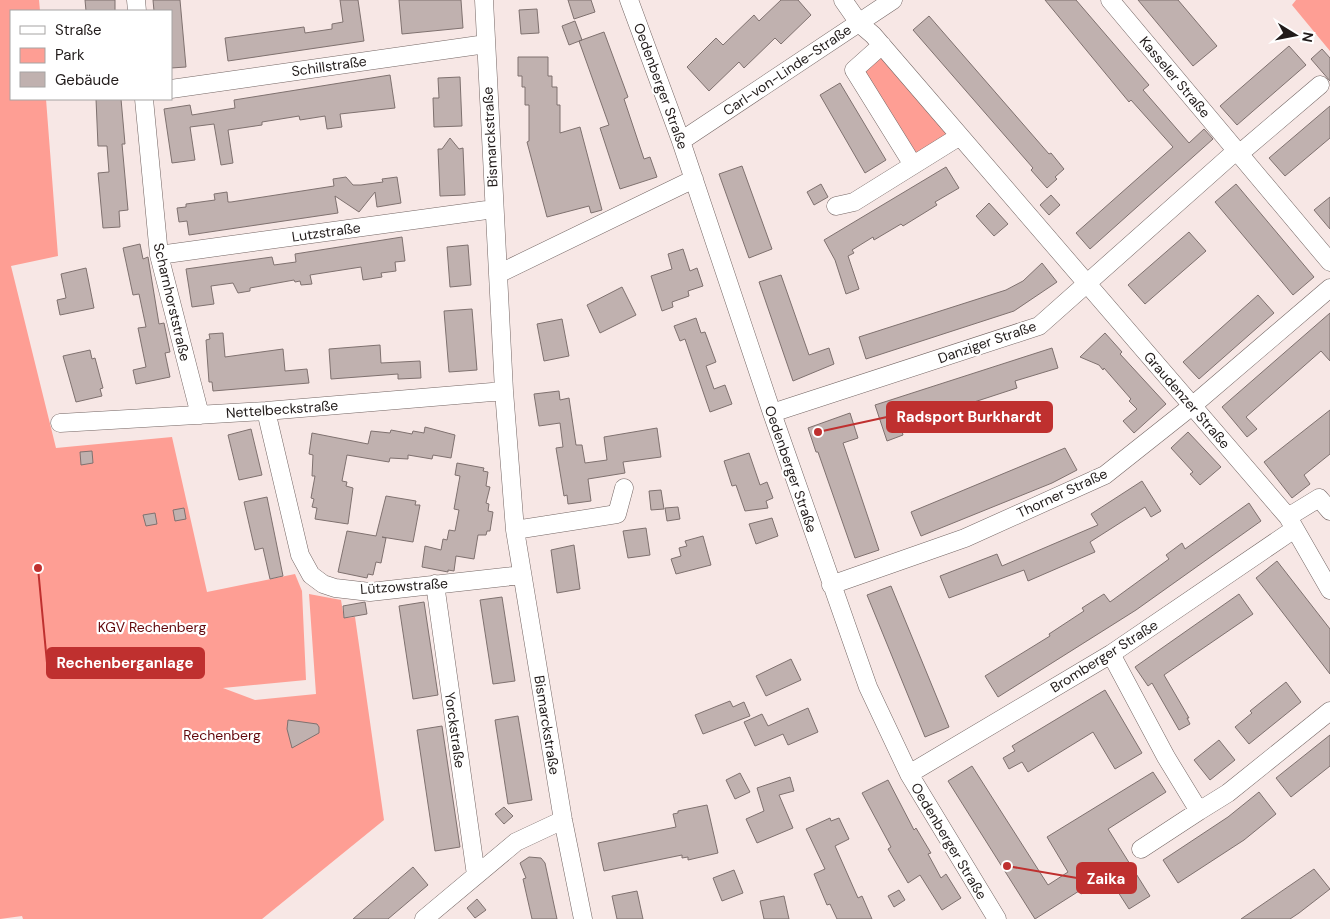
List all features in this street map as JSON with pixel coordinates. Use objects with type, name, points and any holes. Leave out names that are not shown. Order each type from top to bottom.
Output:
[{"type":"street","name":"Bismarckstraße","points":[[484,0],[504,391],[515,530],[562,820],[583,919]]},
{"type":"street","name":"Oedenberger Straße","points":[[629,0],[681,141],[772,413],[868,687],[909,774],[996,919]]},
{"type":"street","name":"Graudenzer Straße","points":[[843,0],[859,23],[882,45],[1192,406],[1290,524],[1330,590]]},
{"type":"street","name":"Carl-von-Linde-Straße","points":[[681,141],[893,0]]},
{"type":"street","name":"Kasseler Straße","points":[[1110,0],[1330,261]]},
{"type":"street","name":"Schillstraße","points":[[172,89],[486,44]]},
{"type":"street","points":[[882,45],[854,70],[913,165]]},
{"type":"street","points":[[1238,153],[1320,85]]},
{"type":"street","name":"Scharnhorststraße","points":[[144,100],[159,255],[200,415]]},
{"type":"street","points":[[836,206],[854,202],[960,136]]},
{"type":"street","name":"Danziger Straße","points":[[772,413],[1039,326],[1086,283],[1238,153]]},
{"type":"street","points":[[498,274],[694,179]]},
{"type":"street","name":"Lutzstraße","points":[[159,255],[494,209]]},
{"type":"street","name":"Thorner Straße","points":[[831,585],[965,538],[1105,475],[1192,406],[1330,288]]},
{"type":"street","name":"Nettelbeckstraße","points":[[60,423],[266,411],[504,391]]},
{"type":"street","name":"Lützowstraße","points":[[266,411],[300,555],[311,575],[323,584],[335,588],[370,592],[522,576]]},
{"type":"street","points":[[515,530],[617,514],[624,488]]},
{"type":"street","points":[[1290,524],[1319,498],[1330,511]]},
{"type":"street","name":"Bromberger Straße","points":[[909,774],[1111,654],[1290,524]]},
{"type":"street","name":"Yorckstraße","points":[[435,584],[476,875]]},
{"type":"street","points":[[1111,654],[1166,757],[1199,811]]},
{"type":"street","points":[[1141,849],[1228,793],[1330,711]]},
{"type":"street","points":[[424,919],[516,842],[562,820]]},
{"type":"green space","points":[[0,0],[39,0],[40,10],[10,10],[10,100],[46,100],[58,256],[11,266],[56,448],[172,437],[207,592],[295,574],[302,591],[306,680],[223,688],[255,700],[316,694],[309,594],[341,600],[344,618],[355,617],[384,820],[262,919],[23,919],[22,916],[0,919]]},
{"type":"green space","points":[[1296,0],[1330,0],[1330,51],[1292,5]]},
{"type":"green space","points":[[881,55],[949,135],[922,154],[913,153],[865,72]]},
{"type":"building","points":[[85,0],[115,0],[115,10],[86,10]]},
{"type":"building","points":[[153,0],[180,0],[186,67],[172,68],[172,10],[154,10]]},
{"type":"building","points":[[340,0],[358,0],[364,41],[228,61],[225,38],[304,27],[305,33],[332,29],[332,24],[343,22]]},
{"type":"building","points":[[399,0],[461,0],[463,28],[402,34]]},
{"type":"building","points":[[568,0],[591,0],[595,12],[574,19]]},
{"type":"building","points":[[781,0],[798,0],[811,15],[781,44],[775,38],[744,68],[739,62],[709,91],[687,67],[716,38],[723,45],[754,15],[759,21]]},
{"type":"building","points":[[1045,0],[1076,0],[1149,85],[1143,90],[1189,143],[1204,129],[1213,139],[1090,249],[1076,233],[1173,147],[1131,100],[1129,102]]},
{"type":"building","points":[[1138,0],[1178,0],[1217,46],[1193,66]]},
{"type":"building","points":[[537,9],[539,33],[521,34],[519,10]]},
{"type":"building","points":[[929,16],[1064,169],[1047,188],[1031,170],[1033,168],[913,30]]},
{"type":"building","points":[[575,21],[582,40],[569,45],[562,26]]},
{"type":"building","points":[[604,32],[628,97],[624,99],[644,159],[650,157],[657,177],[620,189],[600,128],[609,125],[579,41]]},
{"type":"building","points":[[1289,46],[1306,65],[1237,125],[1220,106]]},
{"type":"building","points":[[1322,49],[1330,58],[1330,81],[1311,59]]},
{"type":"building","points":[[518,57],[548,57],[548,76],[552,76],[552,87],[557,87],[557,105],[560,105],[560,133],[580,127],[602,210],[591,213],[589,206],[547,217],[527,142],[529,141],[529,105],[525,105],[525,87],[522,87],[522,76],[518,76]]},
{"type":"building","points":[[390,75],[395,108],[340,114],[342,127],[327,129],[325,116],[300,120],[299,116],[262,122],[262,125],[228,130],[233,163],[221,165],[214,124],[190,127],[195,160],[172,163],[164,109],[190,105],[192,115],[235,108],[234,100]]},
{"type":"building","points":[[460,77],[462,126],[434,127],[433,98],[439,98],[438,78]]},
{"type":"building","points":[[840,83],[886,160],[865,173],[820,95]]},
{"type":"building","points":[[96,100],[121,100],[125,144],[122,144],[128,210],[119,211],[120,227],[103,228],[98,173],[109,172],[107,146],[98,146]]},
{"type":"building","points":[[1330,106],[1330,138],[1285,176],[1269,158]]},
{"type":"building","points":[[450,138],[459,149],[463,148],[465,195],[440,196],[438,149],[442,149]]},
{"type":"building","points":[[742,166],[772,249],[749,258],[719,174]]},
{"type":"building","points":[[946,167],[959,188],[935,202],[937,205],[903,226],[901,224],[874,240],[873,237],[852,250],[854,253],[848,256],[859,289],[846,294],[835,260],[824,240]]},
{"type":"building","points":[[346,177],[353,185],[361,185],[383,182],[382,179],[397,177],[401,203],[377,207],[375,192],[359,212],[335,196],[338,213],[189,235],[187,221],[179,222],[177,208],[186,207],[186,204],[215,200],[214,194],[227,192],[228,202],[231,202],[334,186],[333,179]]},
{"type":"building","points":[[821,184],[828,197],[814,205],[807,192]]},
{"type":"building","points":[[1236,184],[1314,277],[1293,295],[1215,202]]},
{"type":"building","points":[[1051,195],[1060,205],[1049,215],[1040,205]]},
{"type":"building","points":[[1330,197],[1330,229],[1314,210]]},
{"type":"building","points":[[989,203],[1008,224],[994,236],[976,216]]},
{"type":"building","points":[[1189,232],[1206,251],[1145,304],[1128,285]]},
{"type":"building","points":[[402,237],[405,261],[395,262],[396,271],[381,273],[382,277],[363,280],[361,267],[310,275],[312,284],[301,285],[300,281],[295,282],[294,280],[250,288],[250,291],[238,293],[233,283],[211,286],[214,304],[192,307],[186,269],[272,257],[274,265],[296,262],[295,254]]},
{"type":"building","points":[[140,244],[143,259],[148,257],[159,324],[164,323],[170,352],[165,353],[170,377],[136,384],[133,370],[146,367],[138,328],[146,327],[139,294],[133,295],[123,248]]},
{"type":"building","points":[[468,245],[471,285],[450,287],[447,247]]},
{"type":"building","points":[[683,249],[690,271],[697,268],[703,286],[688,291],[689,296],[672,302],[673,307],[662,311],[651,276],[672,269],[668,254]]},
{"type":"building","points":[[1042,263],[1057,282],[1014,311],[866,359],[859,337],[1006,290],[1023,281]]},
{"type":"building","points":[[86,268],[94,308],[60,315],[57,300],[66,298],[61,274]]},
{"type":"building","points":[[781,275],[809,355],[829,348],[834,364],[793,381],[759,282]]},
{"type":"building","points":[[622,287],[636,315],[600,333],[587,305]]},
{"type":"building","points":[[1258,295],[1274,313],[1199,379],[1183,362]]},
{"type":"building","points":[[472,309],[477,370],[449,372],[444,311]]},
{"type":"building","points":[[1330,313],[1330,361],[1321,351],[1246,417],[1257,429],[1247,437],[1222,407]]},
{"type":"building","points":[[696,318],[701,333],[705,332],[716,362],[706,366],[714,389],[725,385],[732,404],[710,412],[685,339],[680,341],[674,326]]},
{"type":"building","points":[[562,319],[569,356],[544,361],[537,324]]},
{"type":"building","points":[[223,333],[225,357],[283,349],[285,371],[307,369],[309,383],[213,391],[212,382],[209,382],[206,340],[210,339],[209,334]]},
{"type":"building","points":[[1105,333],[1122,352],[1120,354],[1166,404],[1134,433],[1123,421],[1137,409],[1129,401],[1131,399],[1104,368],[1103,370],[1099,365],[1080,357]]},
{"type":"building","points":[[380,345],[381,363],[420,361],[421,378],[398,379],[398,374],[331,379],[329,349]]},
{"type":"building","points":[[1052,348],[1058,368],[1015,381],[1017,388],[916,421],[917,423],[901,428],[903,435],[887,441],[875,405]]},
{"type":"building","points":[[90,350],[92,359],[95,358],[103,388],[100,389],[102,396],[76,402],[63,356]]},
{"type":"building","points":[[559,391],[560,400],[569,398],[576,445],[582,445],[585,463],[607,460],[604,437],[657,428],[661,457],[623,462],[625,473],[588,479],[591,501],[568,504],[567,495],[564,496],[556,448],[563,447],[560,423],[539,426],[534,394]]},
{"type":"building","points":[[1330,410],[1330,454],[1304,475],[1310,484],[1292,498],[1264,462]]},
{"type":"building","points":[[850,413],[858,438],[843,443],[879,550],[855,558],[808,428]]},
{"type":"building","points":[[425,427],[455,435],[451,458],[433,455],[432,459],[408,455],[408,459],[390,458],[389,462],[347,455],[342,481],[347,482],[346,486],[353,488],[348,524],[315,519],[317,508],[312,507],[314,499],[311,498],[315,476],[312,476],[313,455],[309,454],[312,433],[368,444],[371,431],[390,433],[391,430],[412,434],[413,431],[424,433]]},
{"type":"building","points":[[251,429],[262,475],[239,480],[228,435]]},
{"type":"building","points":[[1188,432],[1221,467],[1200,485],[1190,474],[1193,472],[1171,448]]},
{"type":"building","points":[[1065,448],[1077,470],[1052,483],[921,536],[911,512]]},
{"type":"building","points":[[92,451],[93,463],[81,465],[80,452]]},
{"type":"building","points":[[749,453],[760,485],[767,482],[773,498],[766,501],[768,508],[745,511],[736,485],[732,486],[724,461]]},
{"type":"building","points":[[457,463],[484,468],[483,471],[488,472],[486,486],[490,487],[486,503],[489,504],[488,511],[493,512],[490,531],[487,531],[486,535],[478,535],[474,559],[456,556],[454,571],[448,570],[448,572],[422,567],[425,546],[441,550],[443,539],[447,540],[449,530],[455,531],[459,510],[454,509],[460,476],[455,475]]},
{"type":"building","points":[[1142,481],[1161,511],[1151,517],[1145,507],[1090,542],[1095,552],[1028,581],[1024,570],[949,598],[940,576],[997,554],[1002,566],[1098,525],[1091,514]]},
{"type":"building","points":[[661,490],[664,509],[651,510],[649,491]]},
{"type":"building","points":[[386,496],[416,501],[415,505],[420,505],[413,542],[382,537],[386,538],[381,563],[376,562],[373,575],[368,574],[367,578],[338,572],[347,531],[376,536]]},
{"type":"building","points":[[267,497],[283,576],[270,579],[263,548],[255,550],[244,502]]},
{"type":"building","points":[[1249,503],[1261,521],[1136,610],[998,697],[985,676],[1050,636],[1049,634],[1084,611],[1082,608],[1104,594],[1110,602],[1169,559],[1166,555],[1182,543],[1185,549]]},
{"type":"building","points":[[678,507],[680,519],[667,521],[665,508]]},
{"type":"building","points":[[184,508],[186,519],[175,521],[173,510]]},
{"type":"building","points":[[155,513],[157,524],[146,526],[143,515]]},
{"type":"building","points":[[772,518],[778,536],[756,544],[749,524]]},
{"type":"building","points":[[646,528],[650,555],[628,558],[623,531]]},
{"type":"building","points":[[703,536],[711,565],[676,574],[671,559],[681,556],[679,548],[687,546],[685,541]]},
{"type":"building","points":[[574,545],[580,589],[557,593],[551,550]]},
{"type":"building","points":[[1277,561],[1330,629],[1330,674],[1256,578]]},
{"type":"building","points":[[891,586],[949,727],[925,737],[867,595]]},
{"type":"building","points":[[1239,594],[1253,614],[1164,675],[1189,718],[1187,718],[1190,724],[1179,730],[1152,683],[1148,686],[1135,667]]},
{"type":"building","points":[[502,597],[515,681],[493,684],[480,600]]},
{"type":"building","points":[[365,602],[367,614],[344,618],[343,606]]},
{"type":"building","points":[[424,602],[438,695],[413,699],[399,606]]},
{"type":"building","points":[[791,659],[801,680],[766,696],[756,676]]},
{"type":"building","points":[[1286,682],[1301,702],[1249,744],[1235,727],[1252,713],[1250,711]]},
{"type":"building","points":[[1105,690],[1142,753],[1115,769],[1093,732],[1028,772],[1022,762],[1009,769],[1003,758],[1015,751],[1012,746]]},
{"type":"building","points":[[730,701],[733,707],[744,702],[750,716],[703,734],[695,715]]},
{"type":"building","points":[[808,708],[818,732],[788,745],[783,734],[755,746],[744,722],[762,714],[768,726]]},
{"type":"building","points":[[518,716],[532,800],[508,804],[495,720]]},
{"type":"building","points":[[288,720],[317,724],[319,733],[292,748],[287,729]]},
{"type":"building","points":[[442,726],[460,847],[435,851],[417,730]]},
{"type":"building","points":[[1330,735],[1330,766],[1291,797],[1276,778]]},
{"type":"building","points":[[1219,740],[1235,760],[1210,780],[1194,760]]},
{"type":"building","points":[[972,766],[1048,885],[1068,872],[1047,837],[1153,772],[1166,792],[1108,829],[1150,896],[1129,909],[1109,878],[1081,894],[1079,891],[1035,919],[948,781]]},
{"type":"building","points":[[740,773],[750,792],[735,799],[726,780]]},
{"type":"building","points":[[790,777],[794,791],[779,795],[793,828],[757,843],[746,819],[764,811],[757,788]]},
{"type":"building","points":[[888,780],[914,830],[916,828],[931,853],[928,854],[941,878],[946,874],[961,898],[942,910],[920,875],[908,883],[888,849],[891,847],[862,793]]},
{"type":"building","points":[[1259,792],[1276,814],[1244,840],[1178,883],[1163,860],[1228,817]]},
{"type":"building","points":[[707,805],[718,853],[688,860],[688,857],[682,858],[682,855],[604,871],[598,843],[676,827],[673,814],[678,813],[678,811]]},
{"type":"building","points":[[504,807],[513,816],[504,824],[495,814]]},
{"type":"building","points":[[830,818],[831,821],[839,818],[849,839],[835,846],[858,898],[862,896],[872,919],[837,919],[830,904],[827,905],[814,874],[825,869],[806,829]]},
{"type":"building","points":[[529,857],[541,858],[545,863],[557,919],[532,919],[523,879],[526,878],[520,863]]},
{"type":"building","points":[[413,867],[428,885],[388,919],[353,919]]},
{"type":"building","points":[[1314,869],[1330,889],[1299,913],[1290,919],[1241,919]]},
{"type":"building","points":[[734,870],[743,893],[722,901],[713,878]]},
{"type":"building","points":[[899,890],[905,900],[894,907],[888,896]]},
{"type":"building","points":[[637,891],[643,919],[617,919],[612,896]]},
{"type":"building","points":[[784,896],[789,919],[764,919],[760,901]]},
{"type":"building","points":[[477,899],[486,910],[475,918],[467,908]]},
{"type":"place","name":"Radsport Burkhardt","points":[[818,432]]},
{"type":"place","name":"Rechenberganlage","points":[[38,568]]},
{"type":"place","name":"Zaika","points":[[1007,866]]},
{"type":"park label","name":"KGV Rechenberg","points":[[152,627]]},
{"type":"park label","name":"Rechenberg","points":[[222,735]]}]
